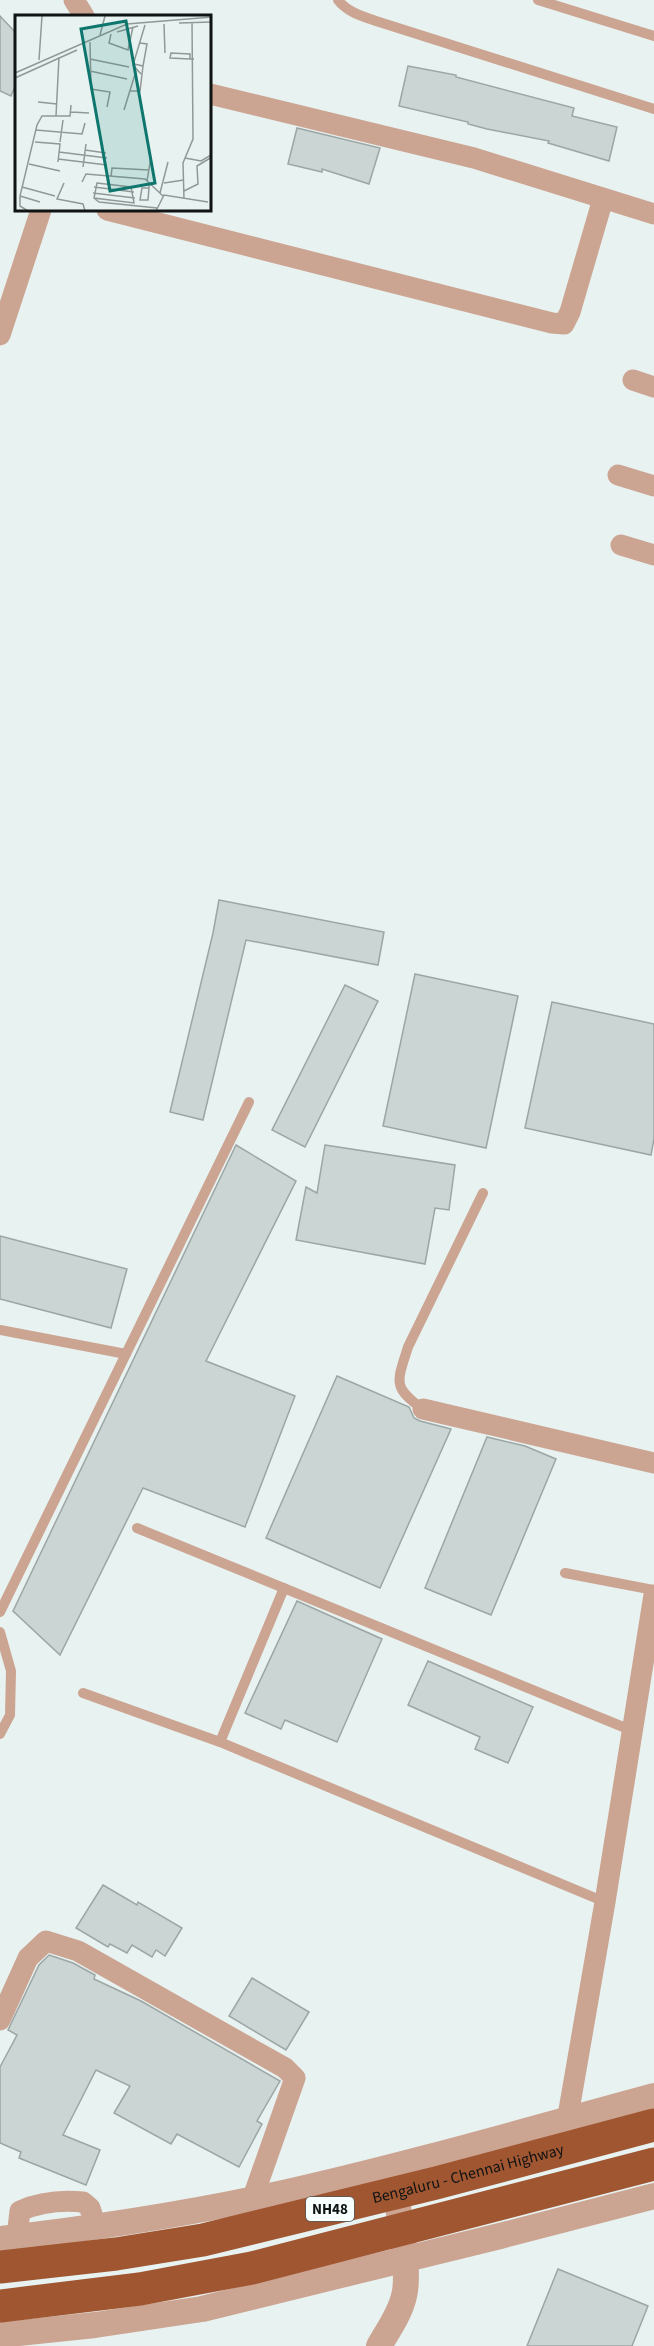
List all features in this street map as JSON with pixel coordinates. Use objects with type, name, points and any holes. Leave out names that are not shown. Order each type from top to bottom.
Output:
[{"type":"highway","name":"Bengaluru - Chennai Highway","points":[[0,2267],[92,2257],[203,2240],[393,2180],[565,2134],[654,2125]]},
{"type":"highway","name":"NH48","points":[[0,2306],[82,2297],[197,2280],[252,2268],[402,2245],[654,2164]]},
{"type":"street","points":[[212,94],[474,158],[654,214]]},
{"type":"street","points":[[115,212],[552,323],[564,324],[570,312],[603,199]]},
{"type":"street","points":[[0,335],[39,212]]},
{"type":"street","points":[[633,380],[654,387]]},
{"type":"street","points":[[618,475],[654,486]]},
{"type":"street","points":[[621,545],[654,555]]},
{"type":"street","points":[[423,1409],[654,1463]]},
{"type":"street","points":[[565,2134],[654,1595]]},
{"type":"street","points":[[0,2020],[28,1958],[46,1941],[78,1951],[285,2068],[295,2078],[252,2200]]},
{"type":"street","points":[[565,2134],[654,2096]]},
{"type":"street","points":[[8,2238],[96,2227],[252,2200],[393,2180],[402,2245],[404,2295],[379,2346]]},
{"type":"street","points":[[0,2336],[23,2339],[202,2309],[402,2245],[654,2196]]},
{"type":"lane","points":[[338,0],[342,6],[376,21],[654,109]]},
{"type":"lane","points":[[538,0],[654,36]]},
{"type":"lane","points":[[0,1612],[249,1102]]},
{"type":"lane","points":[[423,1409],[405,1396],[400,1388],[400,1370],[408,1347],[483,1193]]},
{"type":"lane","points":[[0,1330],[126,1354]]},
{"type":"lane","points":[[137,1528],[633,1731]]},
{"type":"lane","points":[[565,1573],[654,1590]]},
{"type":"lane","points":[[220,1742],[284,1588]]},
{"type":"lane","points":[[0,1632],[10,1671],[10,1715],[1,1728]]},
{"type":"lane","points":[[83,1693],[220,1742],[605,1902]]},
{"type":"building","points":[[0,16],[15,32],[15,86],[11,96],[0,91]]},
{"type":"building","points":[[408,66],[456,75],[456,77],[574,108],[572,116],[617,127],[609,161],[548,143],[549,141],[487,129],[468,124],[468,122],[399,106]]},
{"type":"building","points":[[297,128],[380,148],[369,184],[322,169],[322,172],[288,164]]},
{"type":"building","points":[[219,900],[384,932],[378,965],[246,940],[203,1120],[170,1112]]},
{"type":"building","points":[[415,974],[518,996],[486,1148],[383,1126]]},
{"type":"building","points":[[345,985],[378,1001],[305,1147],[272,1130]]},
{"type":"building","points":[[552,1002],[654,1024],[654,1139],[651,1155],[525,1128]]},
{"type":"building","points":[[236,1145],[296,1181],[206,1361],[295,1396],[245,1527],[143,1488],[60,1655],[13,1611]]},
{"type":"building","points":[[325,1145],[455,1165],[449,1210],[435,1208],[425,1264],[296,1240],[306,1187],[317,1193]]},
{"type":"building","points":[[0,1236],[127,1269],[111,1328],[0,1299]]},
{"type":"building","points":[[337,1376],[409,1407],[414,1418],[420,1421],[451,1429],[380,1588],[266,1538]]},
{"type":"building","points":[[487,1437],[525,1446],[556,1459],[491,1615],[425,1588]]},
{"type":"building","points":[[297,1601],[382,1639],[337,1742],[285,1720],[281,1729],[245,1713]]},
{"type":"building","points":[[428,1661],[533,1707],[508,1763],[475,1749],[480,1737],[408,1705]]},
{"type":"building","points":[[103,1885],[137,1905],[138,1902],[182,1928],[165,1956],[156,1950],[152,1957],[132,1945],[127,1953],[110,1944],[108,1947],[76,1928]]},
{"type":"building","points":[[49,1955],[73,1963],[95,1975],[94,1979],[141,2001],[280,2081],[257,2121],[262,2124],[239,2167],[177,2134],[171,2144],[114,2113],[130,2086],[96,2070],[63,2135],[100,2150],[86,2185],[19,2158],[21,2152],[0,2143],[0,2067],[17,2035],[8,2030],[39,1965]]},
{"type":"building","points":[[252,1978],[309,2012],[286,2050],[229,2016]]},
{"type":"building","points":[[558,2269],[648,2306],[632,2346],[527,2346]]}]
